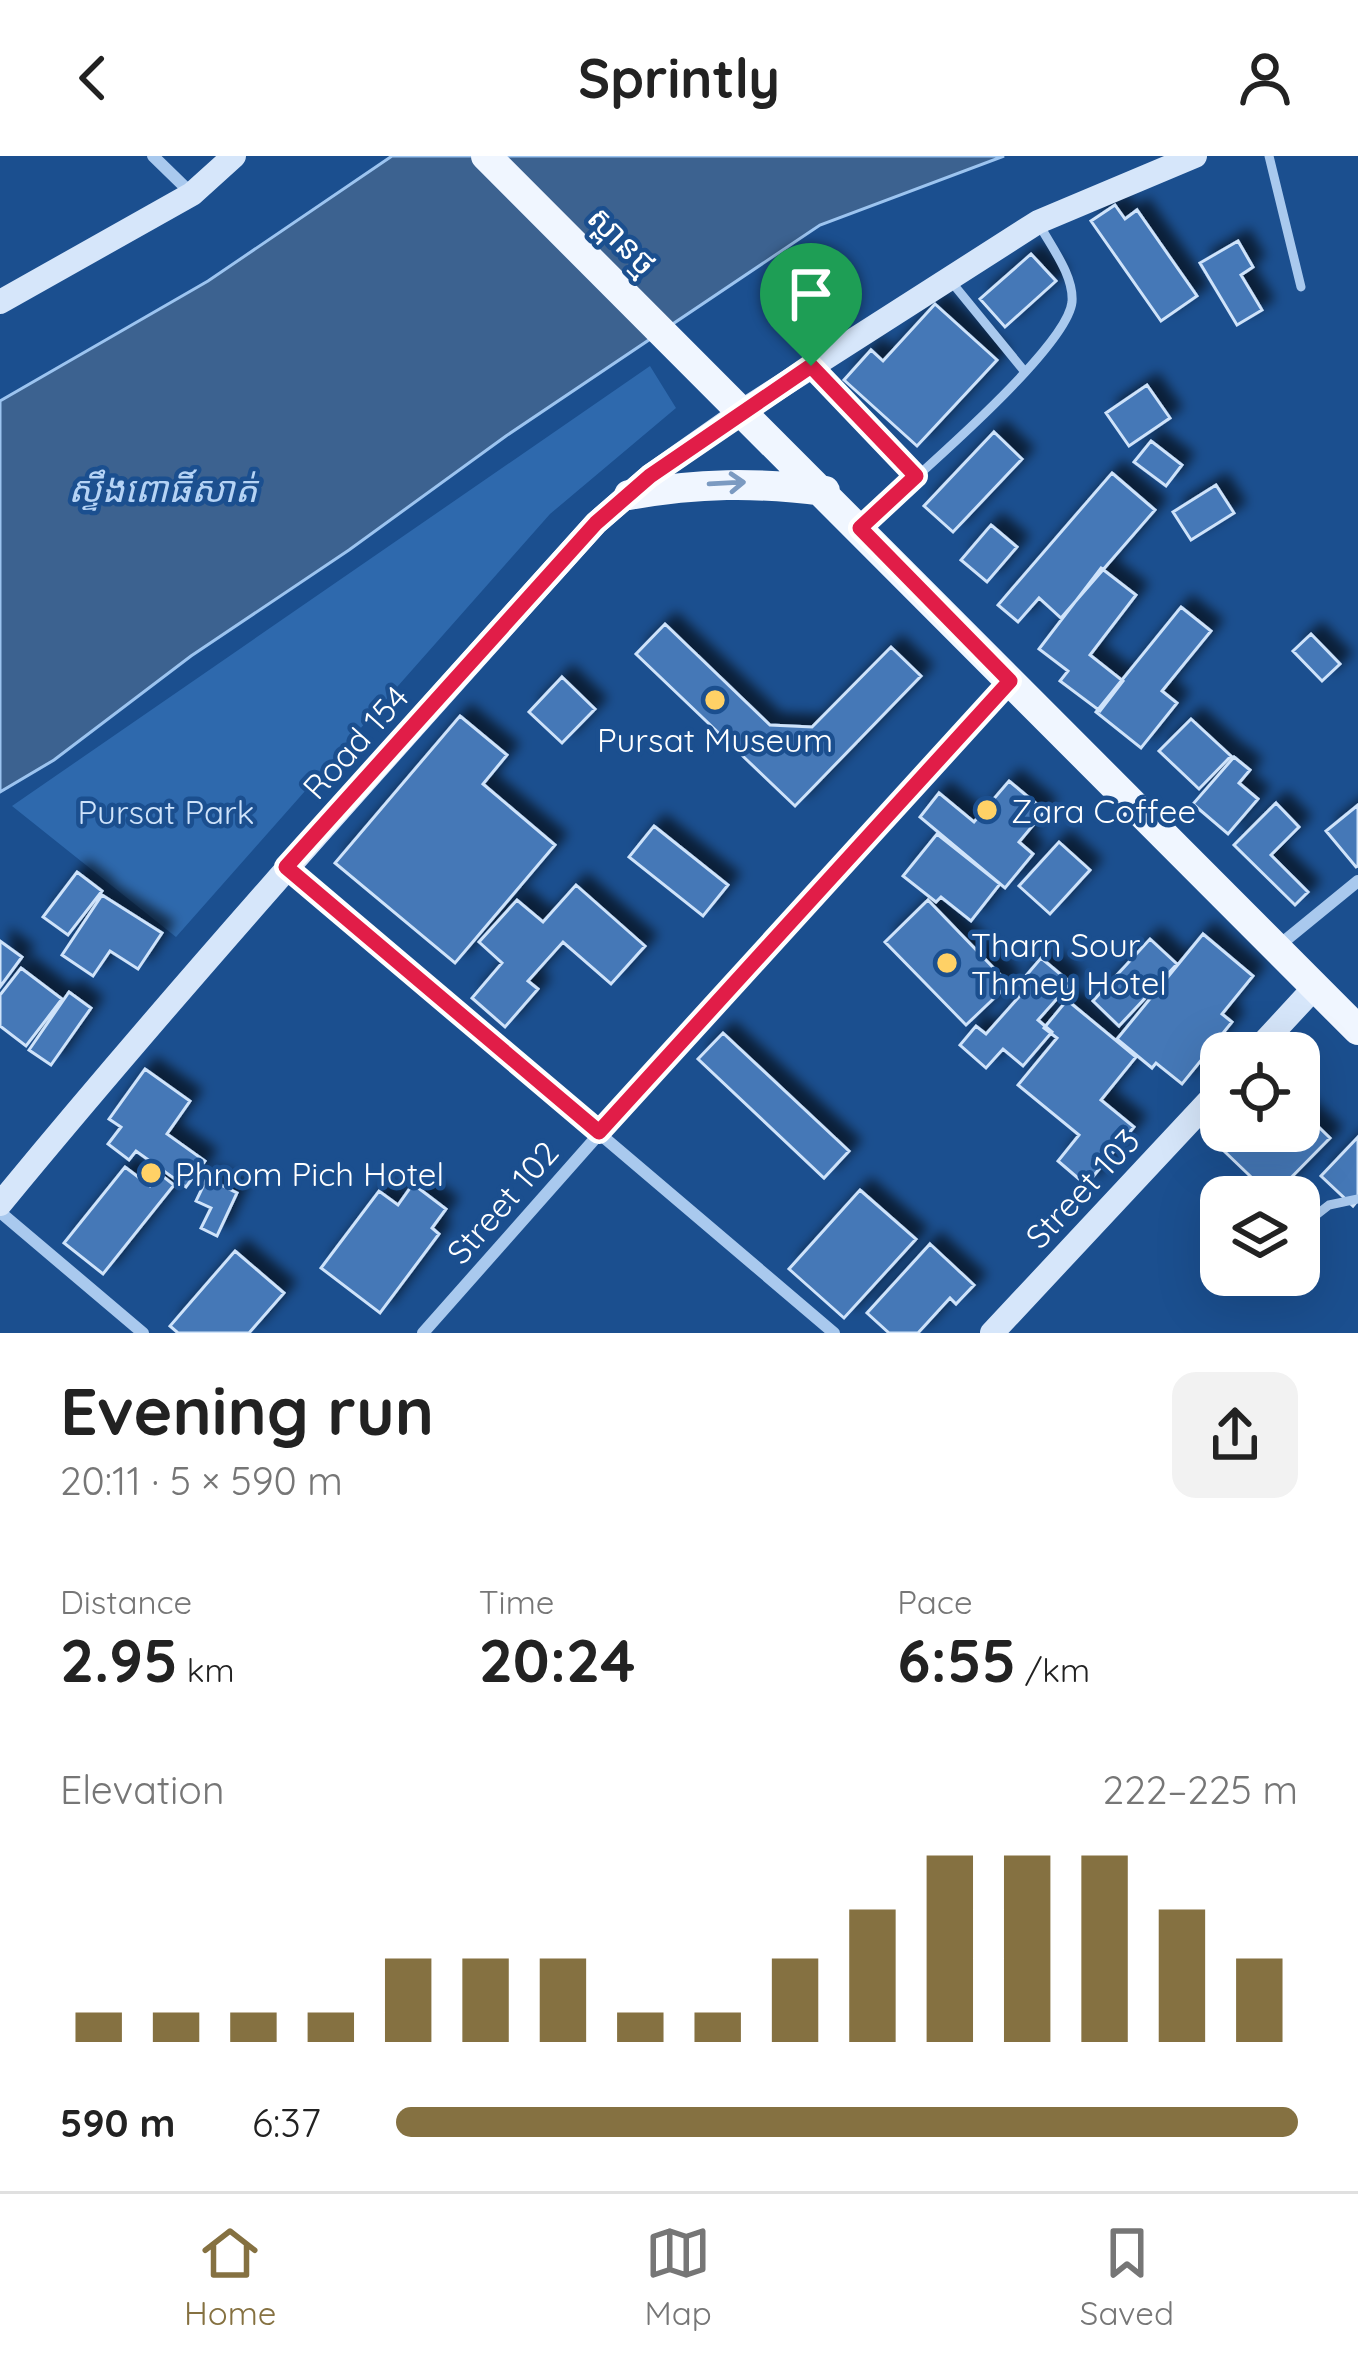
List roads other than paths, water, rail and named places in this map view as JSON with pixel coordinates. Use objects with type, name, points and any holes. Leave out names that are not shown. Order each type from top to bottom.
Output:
[{"type":"main road","points":[[0,302],[191,194],[233,156]]},
{"type":"main road","name":"ស្ពានថ្ម","points":[[487,156],[1358,1030]]},
{"type":"main road","name":"Road 154","points":[[0,1208],[133,1042],[596,523],[744,410],[1038,222],[1196,156]]},
{"type":"main road","points":[[629,495],[683,485],[754,482],[825,491]]},
{"type":"main road","points":[[1274,1032],[1316,987]]},
{"type":"main road","name":"Street 103","points":[[992,1333],[1200,1110]]},
{"type":"street","points":[[153,156],[191,194]]},
{"type":"street","name":"Street 102","points":[[423,1333],[599,1132],[1010,681]]},
{"type":"street","points":[[286,867],[834,1333]]},
{"type":"street","points":[[1276,948],[1358,881]]},
{"type":"street","points":[[0,1208],[143,1333]]},
{"type":"lane","points":[[1269,156],[1301,287]]},
{"type":"lane","points":[[860,528],[1025,372],[1069,317],[1071,285],[1038,222]]},
{"type":"lane","points":[[949,278],[1025,372]]},
{"type":"lane","points":[[811,366],[916,476]]},
{"type":"lane","points":[[1320,1212],[1329,1205],[1358,1199]]},
{"type":"water","name":"ស្ទឹងពោធិ៍សាត់","points":[[392,156],[1004,156],[820,225],[506,436],[191,656],[54,760],[0,792],[0,401],[208,281]]},
{"type":"place","name":"Pursat Museum","points":[[715,700]]},
{"type":"place","name":"Zara Coffee","points":[[987,810]]},
{"type":"place","name":"Tharn Sour Thmey Hotel","points":[[947,963]]},
{"type":"place","name":"Phnom Pich Hotel","points":[[151,1173]]},
{"type":"park label","name":"Pursat Park","points":[[166,811]]}]
